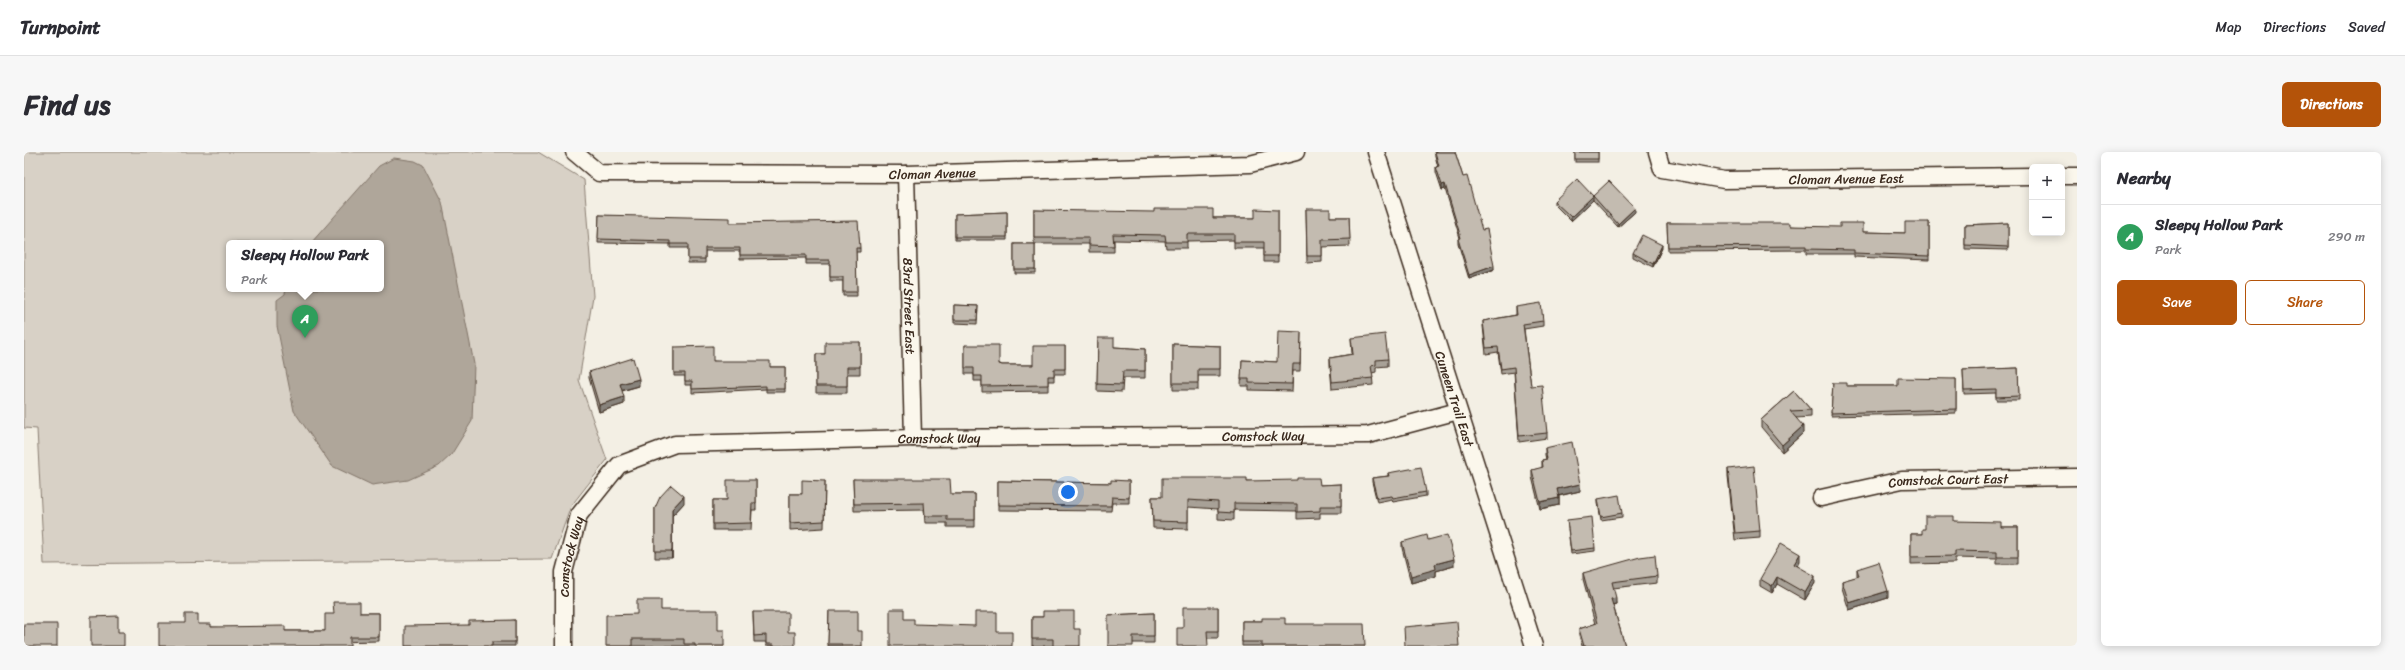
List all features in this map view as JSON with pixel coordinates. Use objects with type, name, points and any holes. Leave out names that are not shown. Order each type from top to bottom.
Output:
[{"type":"street","name":"Cloman Avenue","points":[[574,152],[599,173],[906,174],[1250,164],[1296,152]]},
{"type":"street","name":"Cuneen Trail East","points":[[1376,152],[1534,646]]},
{"type":"street","name":"Cloman Avenue East","points":[[1657,152],[1662,169],[1724,180],[2029,176]]},
{"type":"street","name":"83rd Street East","points":[[906,174],[912,438]]},
{"type":"street","points":[[2065,176],[2077,176]]},
{"type":"street","name":"Comstock Way","points":[[564,646],[564,572],[579,515],[619,465],[675,444],[912,438],[1368,435],[1458,411]]},
{"type":"street","name":"Comstock Court East","points":[[1821,498],[1902,480],[2077,477]]},
{"type":"shaded area","points":[[24,152],[538,152],[584,180],[593,296],[579,380],[607,460],[571,506],[552,559],[44,564],[37,429],[24,428]]},
{"type":"shaded area","points":[[394,158],[415,161],[423,165],[442,202],[474,364],[472,421],[451,455],[439,466],[408,480],[372,485],[332,466],[294,411],[277,326],[277,300],[285,292],[384,292],[384,240],[314,240],[379,166]]},
{"type":"building","points":[[1435,152],[1455,152],[1463,177],[1467,176],[1482,230],[1487,229],[1494,266],[1469,275],[1458,239],[1461,238],[1445,184],[1442,185],[1436,167],[1439,166]]},
{"type":"building","points":[[1575,152],[1598,152],[1598,159],[1575,159]]},
{"type":"building","points":[[1577,179],[1593,196],[1571,217],[1554,201]]},
{"type":"building","points":[[1609,181],[1635,208],[1618,224],[1593,196]]},
{"type":"building","points":[[1154,209],[1213,209],[1213,218],[1255,218],[1255,209],[1278,210],[1278,256],[1264,256],[1264,242],[1234,242],[1234,234],[1187,234],[1187,242],[1166,242],[1165,235],[1113,234],[1114,246],[1089,245],[1089,238],[1034,238],[1034,210],[1154,212]]},
{"type":"building","points":[[1306,209],[1330,209],[1330,217],[1349,217],[1350,239],[1322,240],[1322,256],[1307,256]]},
{"type":"building","points":[[1007,212],[1007,237],[955,237],[955,214]]},
{"type":"building","points":[[599,215],[730,218],[730,223],[858,221],[860,248],[856,248],[857,292],[843,292],[843,277],[830,277],[830,260],[806,260],[806,255],[740,255],[740,248],[705,248],[705,259],[688,259],[688,244],[670,244],[670,241],[598,239]]},
{"type":"building","points":[[1905,222],[1929,222],[1929,256],[1854,253],[1854,250],[1806,249],[1806,246],[1668,247],[1667,223],[1790,223],[1790,226],[1840,227],[1840,223],[1863,223],[1863,232],[1905,233]]},
{"type":"building","points":[[2008,223],[2008,247],[1965,245],[1965,225]]},
{"type":"building","points":[[1642,235],[1662,245],[1653,264],[1633,253]]},
{"type":"building","points":[[1014,244],[1035,244],[1035,269],[1014,269]]},
{"type":"building","points":[[1541,303],[1543,321],[1523,324],[1531,386],[1542,385],[1547,433],[1519,436],[1514,367],[1501,369],[1498,347],[1486,348],[1483,321],[1517,315],[1516,307]]},
{"type":"building","points":[[954,305],[978,306],[977,320],[954,320]]},
{"type":"building","points":[[1278,331],[1301,332],[1300,364],[1293,364],[1292,384],[1249,383],[1249,379],[1241,379],[1242,360],[1277,362]]},
{"type":"building","points":[[1385,334],[1388,359],[1376,360],[1376,365],[1371,366],[1373,378],[1332,382],[1330,358],[1353,354],[1351,338]]},
{"type":"building","points":[[1098,338],[1114,338],[1114,347],[1145,349],[1145,371],[1123,371],[1122,385],[1097,384]]},
{"type":"building","points":[[825,342],[860,342],[860,367],[847,367],[847,386],[816,386],[816,354],[825,354]]},
{"type":"building","points":[[1173,344],[1220,346],[1220,369],[1198,369],[1198,383],[1173,383]]},
{"type":"building","points":[[965,345],[999,345],[999,364],[1002,365],[1033,365],[1033,346],[1065,346],[1065,369],[1054,369],[1054,376],[1048,376],[1048,385],[982,386],[982,376],[974,376],[974,368],[965,368]]},
{"type":"building","points":[[713,346],[713,361],[770,361],[770,367],[785,367],[785,389],[766,389],[766,386],[692,389],[692,381],[685,381],[685,373],[674,373],[674,347]]},
{"type":"building","points":[[633,358],[639,379],[620,384],[624,397],[599,405],[589,372]]},
{"type":"building","points":[[2018,368],[2019,396],[1996,397],[1996,389],[1964,390],[1963,370]]},
{"type":"building","points":[[1898,378],[1956,379],[1956,409],[1831,413],[1833,383],[1846,383],[1846,386],[1898,386]]},
{"type":"building","points":[[1794,391],[1811,410],[1790,411],[1803,426],[1782,445],[1761,420]]},
{"type":"building","points":[[1572,442],[1580,484],[1557,489],[1559,498],[1540,502],[1532,470],[1543,467],[1542,460],[1547,459],[1545,448]]},
{"type":"building","points":[[1754,466],[1760,531],[1735,533],[1728,469]]},
{"type":"building","points":[[1421,467],[1426,492],[1393,498],[1392,496],[1377,498],[1372,478],[1389,476],[1388,473]]},
{"type":"building","points":[[1162,478],[1247,478],[1247,481],[1319,478],[1320,485],[1341,484],[1341,506],[1320,506],[1320,511],[1297,512],[1297,504],[1234,503],[1234,513],[1218,512],[1218,502],[1188,500],[1188,522],[1153,521],[1152,497],[1162,497]]},
{"type":"building","points":[[853,479],[950,479],[951,494],[975,494],[975,520],[947,520],[947,516],[925,516],[924,503],[854,504]]},
{"type":"building","points":[[727,480],[756,480],[756,503],[752,503],[751,523],[713,524],[713,500],[727,500]]},
{"type":"building","points":[[802,480],[825,481],[824,521],[790,523],[790,494],[802,494]]},
{"type":"building","points":[[1111,480],[1129,481],[1129,498],[1112,497],[1111,506],[998,505],[998,481],[1111,483]]},
{"type":"building","points":[[671,485],[684,496],[672,509],[672,551],[655,551],[655,508],[660,497]]},
{"type":"building","points":[[1619,495],[1622,513],[1601,517],[1598,499]]},
{"type":"building","points":[[1925,516],[1954,516],[1954,521],[2001,522],[2001,527],[2018,527],[2018,557],[1997,557],[1997,552],[1955,551],[1955,556],[1911,557],[1911,534],[1922,534],[1922,529],[1925,529]]},
{"type":"building","points":[[1592,517],[1595,548],[1571,551],[1567,520]]},
{"type":"building","points":[[1427,535],[1428,540],[1447,535],[1454,559],[1435,564],[1436,569],[1411,576],[1402,542]]},
{"type":"building","points":[[1781,543],[1800,554],[1794,564],[1815,576],[1805,593],[1777,577],[1772,586],[1760,579]]},
{"type":"building","points":[[1655,555],[1657,576],[1612,582],[1616,598],[1611,599],[1625,646],[1584,646],[1579,629],[1597,623],[1583,573],[1640,557]]},
{"type":"building","points":[[1879,562],[1888,591],[1849,603],[1842,581],[1859,576],[1857,569]]},
{"type":"building","points":[[637,600],[661,600],[661,610],[718,610],[718,630],[724,630],[724,646],[695,646],[695,644],[684,644],[684,639],[632,639],[632,646],[606,646],[606,615],[637,614]]},
{"type":"building","points":[[333,602],[360,602],[360,613],[379,613],[379,637],[350,637],[350,646],[159,646],[159,623],[185,623],[185,614],[198,614],[198,624],[211,624],[211,627],[285,626],[285,631],[325,631],[325,614],[334,614]]},
{"type":"building","points":[[1183,607],[1218,607],[1218,631],[1207,631],[1208,646],[1177,646],[1177,628],[1183,628]]},
{"type":"building","points":[[890,609],[904,609],[904,619],[914,619],[914,624],[975,626],[975,612],[997,612],[997,632],[1012,632],[1012,646],[890,646]]},
{"type":"building","points":[[829,611],[858,611],[858,631],[862,631],[862,646],[828,644]]},
{"type":"building","points":[[1043,611],[1074,611],[1074,629],[1080,629],[1080,646],[1053,646],[1053,639],[1032,639],[1032,617],[1043,617]]},
{"type":"building","points":[[753,612],[788,612],[788,632],[795,632],[795,646],[773,646],[773,644],[766,644],[766,635],[754,636]]},
{"type":"building","points":[[1154,613],[1154,636],[1133,636],[1133,646],[1108,646],[1108,615]]},
{"type":"building","points":[[118,616],[118,632],[124,632],[124,646],[91,646],[91,617]]},
{"type":"building","points":[[1262,618],[1285,618],[1285,624],[1364,624],[1365,646],[1262,646],[1262,642],[1242,642],[1242,621],[1262,621]]},
{"type":"building","points":[[515,620],[515,642],[492,642],[492,646],[405,646],[405,626],[469,625],[469,621]]},
{"type":"building","points":[[1457,622],[1459,646],[1405,646],[1404,627]]},
{"type":"building","points":[[24,624],[57,624],[57,646],[24,646]]},
{"type":"place","name":"Sleepy Hollow Park","points":[[305,338]]}]
